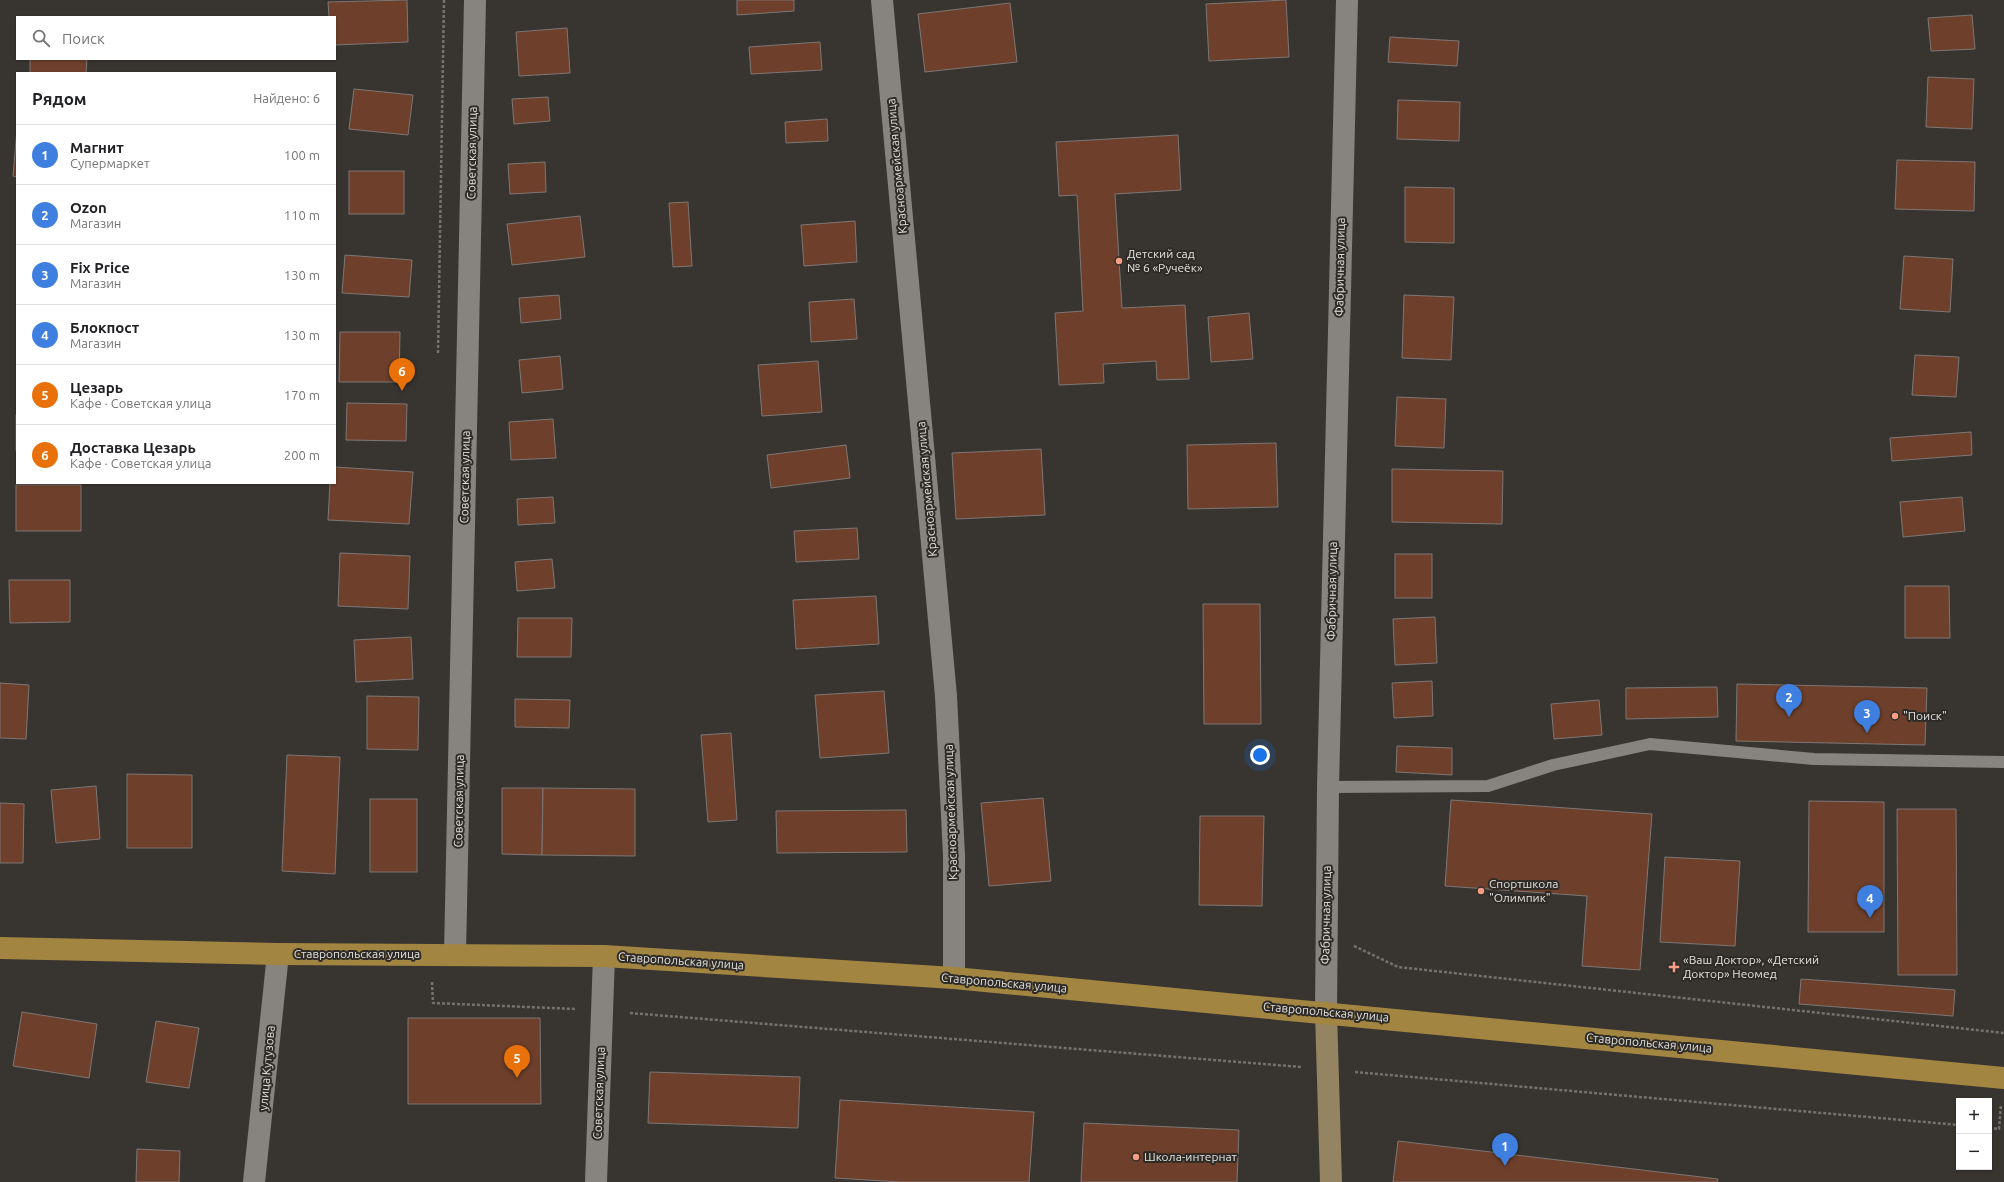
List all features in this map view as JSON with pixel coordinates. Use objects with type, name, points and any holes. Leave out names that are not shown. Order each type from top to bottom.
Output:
[{"type":"main road","name":"Ставропольская улица","points":[[0,948],[278,954],[604,956],[954,978],[1326,1012],[2004,1078]]},
{"type":"street","name":"Советская улица","points":[[456,954],[475,0]]},
{"type":"street","name":"Красноармейская улица","points":[[882,0],[946,696],[954,855],[954,978]]},
{"type":"street","name":"Фабричная улица","points":[[1331,1182],[1325,931],[1347,0]]},
{"type":"street","name":"улица Кутузова","points":[[254,1182],[278,954]]},
{"type":"street","name":"Советская улица","points":[[596,1182],[604,956]]},
{"type":"lane","points":[[1328,788],[1488,786],[1553,765],[1650,744],[1814,759],[2004,762]]},
{"type":"path","points":[[1325,931],[1398,967],[2004,1033]]},
{"type":"path","points":[[431,954],[433,1003],[602,1010],[1328,1069],[1956,1125]]},
{"type":"path","points":[[1992,1128],[1999,1129]]},
{"type":"building","points":[[407,0],[408,42],[336,45],[336,16],[329,16],[328,2]]},
{"type":"building","points":[[737,0],[794,0],[794,11],[737,15]]},
{"type":"building","points":[[1286,0],[1289,57],[1209,61],[1206,4]]},
{"type":"building","points":[[1010,3],[1017,62],[925,72],[918,14]]},
{"type":"building","points":[[1972,15],[1975,49],[1931,51],[1928,18]]},
{"type":"building","points":[[567,28],[570,73],[519,76],[516,32]]},
{"type":"building","points":[[1390,37],[1459,41],[1457,66],[1388,62]]},
{"type":"building","points":[[820,42],[822,70],[751,74],[749,47]]},
{"type":"building","points":[[30,60],[87,60],[86,72],[30,72]]},
{"type":"building","points":[[1928,77],[1974,79],[1972,129],[1926,127]]},
{"type":"building","points":[[354,89],[413,95],[408,135],[349,129]]},
{"type":"building","points":[[548,97],[550,121],[514,124],[512,99]]},
{"type":"building","points":[[1398,100],[1460,102],[1459,141],[1397,139]]},
{"type":"building","points":[[827,119],[828,141],[786,143],[785,122]]},
{"type":"building","points":[[1178,135],[1181,190],[1115,194],[1122,308],[1185,305],[1189,379],[1157,380],[1156,361],[1103,364],[1104,383],[1059,385],[1055,313],[1083,311],[1077,195],[1059,196],[1056,142]]},
{"type":"building","points":[[16,141],[16,177],[13,176]]},
{"type":"building","points":[[1897,160],[1975,162],[1974,211],[1895,209]]},
{"type":"building","points":[[545,162],[546,192],[510,194],[508,164]]},
{"type":"building","points":[[349,171],[404,171],[404,214],[349,214]]},
{"type":"building","points":[[1405,187],[1454,188],[1454,243],[1405,242]]},
{"type":"building","points":[[688,202],[692,266],[673,267],[669,203]]},
{"type":"building","points":[[580,216],[585,257],[512,265],[507,224]]},
{"type":"building","points":[[855,221],[857,262],[804,266],[801,225]]},
{"type":"building","points":[[345,255],[412,260],[409,297],[342,293]]},
{"type":"building","points":[[1904,256],[1953,259],[1950,312],[1900,309]]},
{"type":"building","points":[[559,295],[561,319],[521,323],[519,298]]},
{"type":"building","points":[[1404,295],[1454,297],[1451,360],[1402,358]]},
{"type":"building","points":[[854,299],[857,339],[811,342],[809,302]]},
{"type":"building","points":[[1249,313],[1253,359],[1211,362],[1208,317]]},
{"type":"building","points":[[340,332],[400,332],[399,382],[339,382]]},
{"type":"building","points":[[1915,355],[1959,357],[1956,397],[1912,395]]},
{"type":"building","points":[[560,356],[563,389],[522,393],[519,360]]},
{"type":"building","points":[[818,361],[822,412],[762,416],[758,365]]},
{"type":"building","points":[[1397,397],[1446,399],[1444,448],[1395,446]]},
{"type":"building","points":[[347,403],[407,404],[406,441],[346,440]]},
{"type":"building","points":[[553,419],[556,458],[511,460],[509,422]]},
{"type":"building","points":[[1971,432],[1972,455],[1892,461],[1890,438]]},
{"type":"building","points":[[1276,443],[1278,507],[1188,509],[1187,445]]},
{"type":"building","points":[[846,445],[850,478],[771,488],[767,455]]},
{"type":"building","points":[[1041,449],[1045,515],[956,519],[952,453]]},
{"type":"building","points":[[336,467],[413,472],[409,524],[328,520],[330,484],[336,484]]},
{"type":"building","points":[[1392,469],[1503,471],[1502,524],[1392,522]]},
{"type":"building","points":[[16,485],[81,485],[81,531],[16,531]]},
{"type":"building","points":[[553,497],[555,523],[518,525],[517,499]]},
{"type":"building","points":[[1962,497],[1965,531],[1903,537],[1900,502]]},
{"type":"building","points":[[857,528],[859,559],[796,562],[794,531]]},
{"type":"building","points":[[340,553],[410,556],[408,609],[338,606]]},
{"type":"building","points":[[1395,554],[1432,554],[1432,598],[1395,598]]},
{"type":"building","points":[[552,559],[555,588],[517,591],[515,562]]},
{"type":"building","points":[[9,580],[70,580],[70,622],[10,623]]},
{"type":"building","points":[[1905,586],[1949,586],[1950,638],[1905,638]]},
{"type":"building","points":[[876,596],[879,644],[796,649],[793,600]]},
{"type":"building","points":[[1203,604],[1260,604],[1261,724],[1204,724]]},
{"type":"building","points":[[1435,617],[1437,663],[1395,665],[1393,619]]},
{"type":"building","points":[[518,618],[572,618],[571,657],[517,657]]},
{"type":"building","points":[[411,637],[413,679],[356,682],[354,640]]},
{"type":"building","points":[[1432,681],[1433,716],[1394,718],[1392,683]]},
{"type":"building","points":[[0,683],[29,685],[26,739],[0,738]]},
{"type":"building","points":[[1737,684],[1927,688],[1925,745],[1736,741]]},
{"type":"building","points":[[1717,687],[1718,717],[1626,719],[1626,688]]},
{"type":"building","points":[[884,691],[889,753],[820,758],[815,695]]},
{"type":"building","points":[[367,696],[419,697],[418,750],[367,749]]},
{"type":"building","points":[[515,699],[570,700],[569,728],[515,727]]},
{"type":"building","points":[[1599,700],[1602,735],[1554,739],[1551,704]]},
{"type":"building","points":[[731,733],[737,820],[708,822],[701,735]]},
{"type":"building","points":[[1397,746],[1452,748],[1452,775],[1396,772]]},
{"type":"building","points":[[287,755],[340,757],[335,874],[282,871]]},
{"type":"building","points":[[127,774],[192,775],[192,848],[127,848]]},
{"type":"building","points":[[96,786],[100,839],[56,843],[51,790]]},
{"type":"building","points":[[502,788],[543,788],[542,855],[502,854]]},
{"type":"building","points":[[543,788],[635,789],[635,856],[542,855]]},
{"type":"building","points":[[1043,798],[1051,881],[989,886],[981,803]]},
{"type":"building","points":[[370,799],[417,799],[417,872],[370,872]]},
{"type":"building","points":[[1451,800],[1652,814],[1640,970],[1582,966],[1587,896],[1445,886]]},
{"type":"building","points":[[1809,801],[1884,802],[1884,932],[1808,932]]},
{"type":"building","points":[[0,803],[24,804],[23,863],[0,863]]},
{"type":"building","points":[[1897,809],[1956,809],[1957,975],[1898,975]]},
{"type":"building","points":[[906,810],[907,852],[777,853],[776,811]]},
{"type":"building","points":[[1200,816],[1264,816],[1262,906],[1199,905]]},
{"type":"building","points":[[1665,857],[1740,861],[1735,946],[1660,942]]},
{"type":"building","points":[[1801,979],[1955,990],[1953,1016],[1799,1004]]},
{"type":"building","points":[[22,1012],[97,1024],[89,1078],[13,1066]]},
{"type":"building","points":[[408,1018],[540,1018],[541,1104],[408,1104]]},
{"type":"building","points":[[156,1021],[199,1028],[189,1088],[146,1082]]},
{"type":"building","points":[[650,1072],[800,1077],[798,1128],[648,1123]]},
{"type":"building","points":[[840,1100],[1034,1112],[1029,1182],[900,1182],[835,1178]]},
{"type":"building","points":[[1084,1123],[1239,1130],[1237,1182],[1081,1182]]},
{"type":"building","points":[[1398,1141],[1718,1179],[1717,1182],[1393,1182]]},
{"type":"building","points":[[137,1149],[180,1151],[179,1182],[136,1182]]},
{"type":"place","name":"Детский сад № 6 «Ручеёк»","points":[[1119,261]]},
{"type":"place","name":"Доставка Цезарь","points":[[402,391]]},
{"type":"place","name":"\"Поиск\"","points":[[1895,716]]},
{"type":"place","name":"Ozon","points":[[1789,717]]},
{"type":"place","name":"Fix Price","points":[[1867,733]]},
{"type":"place","name":"Спортшкола \"Олимпик\"","points":[[1481,891]]},
{"type":"place","name":"Блокпост","points":[[1870,918]]},
{"type":"place","name":"«Ваш Доктор», «Детский Доктор» Неомед","points":[[1674,967]]},
{"type":"place","name":"Цезарь","points":[[517,1078]]},
{"type":"place","name":"Школа-интернат","points":[[1136,1157]]},
{"type":"place","name":"Магнит","points":[[1505,1166]]}]
